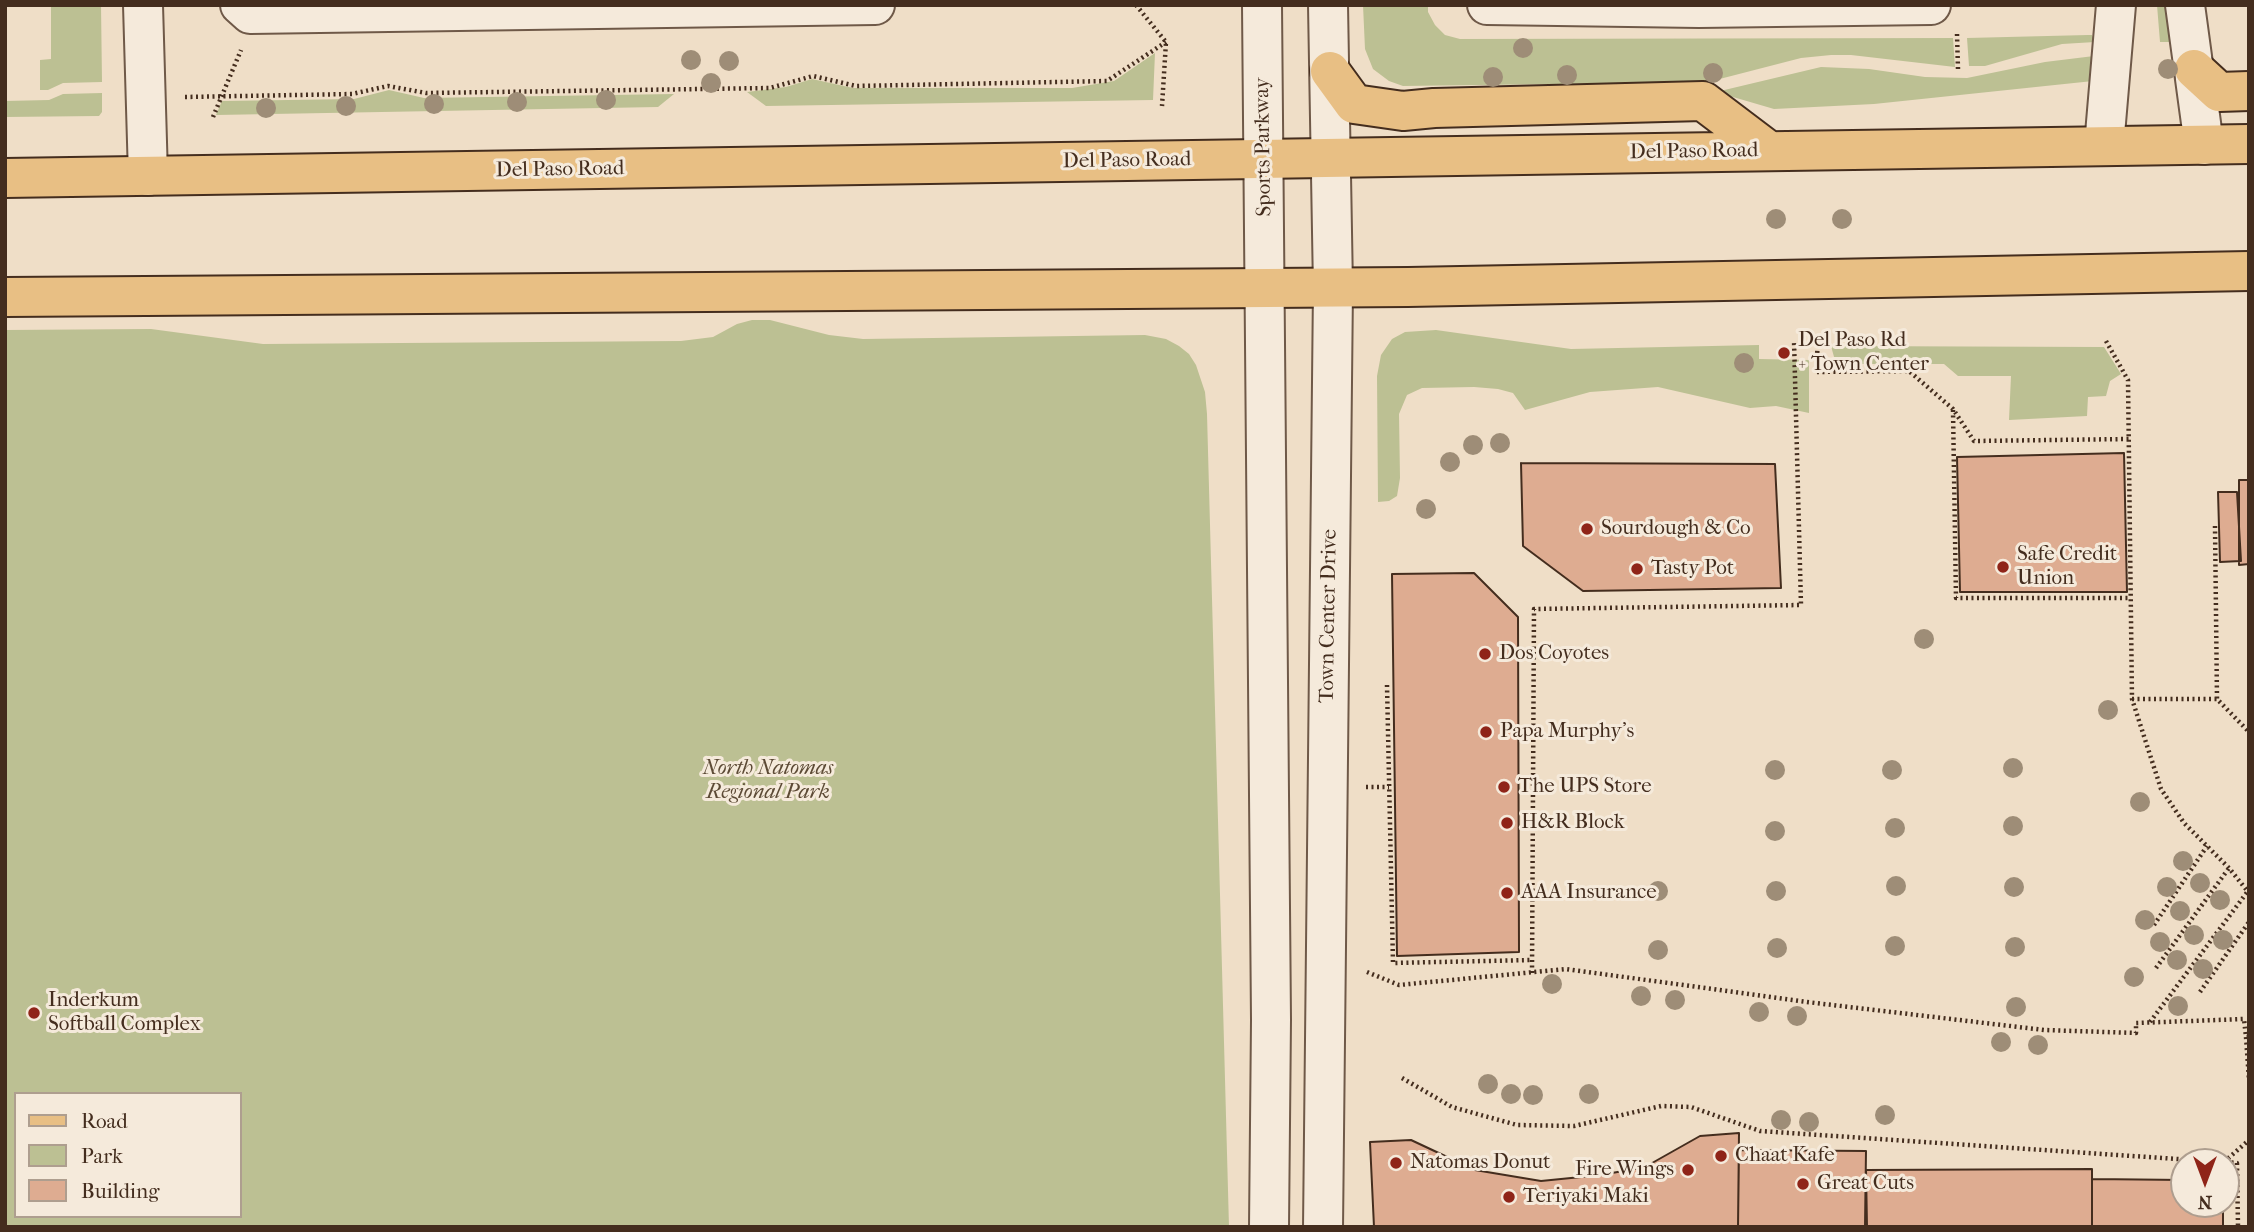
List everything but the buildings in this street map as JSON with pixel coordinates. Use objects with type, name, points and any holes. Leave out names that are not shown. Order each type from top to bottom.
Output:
[{"type":"main road","points":[[2194,69],[2219,92],[2249,91]]},
{"type":"main road","points":[[1330,71],[1354,104],[1403,111],[1703,101],[1769,151]]},
{"type":"main road","name":"Del Paso Road","points":[[5,178],[2249,144]]},
{"type":"main road","points":[[5,297],[1265,289],[2249,271]]},
{"type":"street","points":[[143,5],[148,176]]},
{"type":"street","points":[[248,10],[875,5]]},
{"type":"street","name":"Sports Parkway","points":[[1262,5],[1265,289]]},
{"type":"street","name":"Town Center Drive","points":[[1323,1227],[1333,288],[1328,5]]},
{"type":"street","points":[[1487,5],[1931,5]]},
{"type":"street","points":[[2104,146],[2116,5]]},
{"type":"street","points":[[2185,5],[2204,145]]},
{"type":"street","points":[[1265,289],[1271,1020],[1269,1227]]},
{"type":"path","points":[[1136,5],[1166,42],[1162,106]]},
{"type":"path","points":[[213,117],[248,10]]},
{"type":"path","points":[[177,98],[352,94],[388,86],[426,93],[770,88],[813,76],[856,86],[1107,81],[1166,42]]},
{"type":"path","points":[[1532,973],[1534,609],[1801,604],[1794,340]]},
{"type":"path","points":[[1818,340],[1816,372],[1909,371],[1953,409],[1974,442],[2129,439]]},
{"type":"path","points":[[2106,341],[2127,380],[2132,699],[2161,789],[2184,823],[2229,868],[2248,892],[2150,1022]]},
{"type":"path","points":[[1953,409],[1956,598],[2131,598]]},
{"type":"path","points":[[2215,526],[2217,699],[2248,731]]},
{"type":"path","points":[[1387,685],[1393,963],[1532,960]]},
{"type":"path","points":[[2132,699],[2217,699]]},
{"type":"path","points":[[1376,787],[1390,787]]},
{"type":"path","points":[[2154,925],[2207,846]]},
{"type":"path","points":[[2156,968],[2229,868]]},
{"type":"path","points":[[2200,992],[2249,922]]},
{"type":"path","points":[[1362,971],[1399,985],[1566,969],[1624,979],[2044,1030],[2136,1033],[2136,1023],[2244,1019],[2248,1037],[2249,1080]]},
{"type":"path","points":[[2247,1030],[2249,1021]]},
{"type":"path","points":[[1402,1077],[1452,1107],[1517,1125],[1574,1126],[1661,1106],[1691,1107],[1760,1131],[2170,1158]]},
{"type":"green space","points":[[51,5],[101,5],[102,82],[63,83],[48,90],[40,90],[40,60],[51,59]]},
{"type":"green space","points":[[1363,5],[1428,5],[1428,12],[1435,25],[1445,35],[1460,39],[1953,38],[1955,67],[1831,55],[1801,58],[1708,82],[1403,86],[1389,81],[1373,69],[1365,49]]},
{"type":"green space","points":[[2157,5],[2176,5],[2180,42],[2160,42]]},
{"type":"green space","points":[[2092,35],[2095,42],[2062,44],[1985,66],[1969,66],[1967,38]]},
{"type":"green space","points":[[1155,53],[1153,100],[766,106],[747,92],[786,87],[812,79],[853,88],[1072,88],[1114,81]]},
{"type":"green space","points":[[2094,56],[2093,81],[1874,104],[1774,109],[1716,92],[1821,67],[1869,69],[1925,77],[1967,78],[2045,62]]},
{"type":"green space","points":[[389,90],[424,98],[674,94],[658,107],[216,115],[222,101],[354,99]]},
{"type":"green space","points":[[102,93],[102,112],[99,116],[5,117],[5,101],[49,100],[63,94]]},
{"type":"green space","name":"North Natomas Regional Park","points":[[752,320],[770,320],[829,335],[863,339],[1145,335],[1166,339],[1179,346],[1189,354],[1196,365],[1205,392],[1207,414],[1229,1227],[5,1227],[5,330],[151,329],[263,344],[681,341],[713,337],[737,324]]},
{"type":"green space","points":[[1436,330],[1571,349],[1759,345],[1759,359],[1809,360],[1809,413],[1776,406],[1750,408],[1658,387],[1590,392],[1525,410],[1513,393],[1498,389],[1422,388],[1407,395],[1399,414],[1400,478],[1397,496],[1389,501],[1378,502],[1377,376],[1381,355],[1392,339],[1405,332]]},
{"type":"green space","points":[[1831,346],[2104,347],[2121,374],[2110,381],[2106,396],[2088,397],[2087,416],[2009,420],[2011,376],[1958,376],[1944,364],[1836,364]]},
{"type":"place","name":"Del Paso Rd + Town Center","points":[[1784,353]]},
{"type":"place","name":"Sourdough & Co","points":[[1587,529]]},
{"type":"place","name":"Safe Credit Union","points":[[2003,567]]},
{"type":"place","name":"Tasty Pot","points":[[1637,569]]},
{"type":"place","name":"Dos Coyotes","points":[[1485,654]]},
{"type":"place","name":"Papa Murphy's","points":[[1486,732]]},
{"type":"place","name":"The UPS Store","points":[[1504,787]]},
{"type":"place","name":"H&R Block","points":[[1507,823]]},
{"type":"place","name":"AAA Insurance","points":[[1507,893]]},
{"type":"place","name":"Inderkum Softball Complex","points":[[34,1013]]},
{"type":"place","name":"Chaat Kafe","points":[[1721,1156]]},
{"type":"place","name":"Natomas Donut","points":[[1396,1163]]},
{"type":"place","name":"Fire Wings","points":[[1688,1170]]},
{"type":"place","name":"Great Cuts","points":[[1803,1184]]},
{"type":"place","name":"Teriyaki Maki","points":[[1509,1197]]}]
